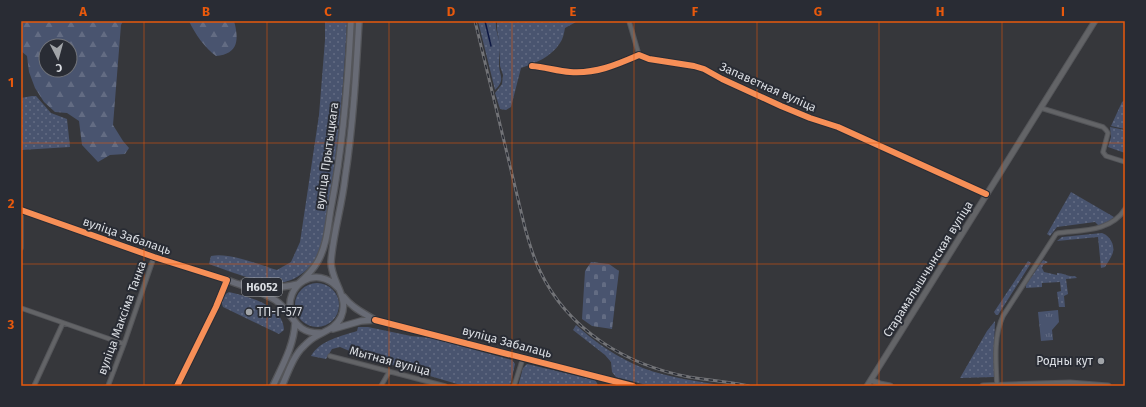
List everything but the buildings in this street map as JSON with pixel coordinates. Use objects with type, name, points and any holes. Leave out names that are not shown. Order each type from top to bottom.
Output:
[{"type":"main road","name":"вуліца Прытыцкага","points":[[298,284],[308,276],[318,261],[326,236],[342,140],[349,70],[351,21]]},
{"type":"main road","name":"вуліца Прытыцкага","points":[[340,291],[332,274],[332,253],[345,184],[351,138],[359,21]]},
{"type":"main road","name":"Старамалышчынская вуліца","points":[[867,386],[1095,21]]},
{"type":"main road","name":"Н6052","points":[[227,280],[267,288],[281,288],[298,284],[305,280],[321,278],[328,280],[335,285],[347,301],[375,320]]},
{"type":"main road","name":"Н6052","points":[[227,280],[259,292],[277,301],[295,323],[307,331],[320,333],[342,325],[375,320]]},
{"type":"main road","name":"Н6052","points":[[295,323],[291,316],[289,303],[293,291],[298,284]]},
{"type":"main road","points":[[282,386],[294,361],[303,347],[315,337],[327,331],[338,321],[344,309],[340,291]]},
{"type":"main road","points":[[273,386],[292,344],[295,334],[295,323]]},
{"type":"main road","points":[[871,380],[890,386]]},
{"type":"main road","points":[[983,386],[1108,386]]},
{"type":"street","points":[[532,66],[569,72],[588,72],[612,66],[639,55],[629,21]]},
{"type":"street","name":"Запаветная вуліца","points":[[639,55],[649,59],[704,69],[722,80],[810,118],[838,127],[986,194]]},
{"type":"street","points":[[1041,108],[1102,127],[1108,133],[1103,152],[1106,156],[1125,162]]},
{"type":"street","points":[[997,386],[996,349],[1002,316],[1056,234],[1101,228],[1116,220],[1125,209]]},
{"type":"street","points":[[21,210],[21,248]]},
{"type":"street","name":"вуліца Забалаць","points":[[21,210],[154,257],[227,280]]},
{"type":"street","name":"вуліца Максіма Танка","points":[[108,386],[154,257]]},
{"type":"street","points":[[177,386],[216,307],[227,280]]},
{"type":"street","points":[[21,308],[124,344]]},
{"type":"street","name":"вуліца Забалаць","points":[[375,320],[633,386]]},
{"type":"street","points":[[34,386],[63,323]]},
{"type":"street","name":"Мытная вуліца","points":[[330,356],[445,386]]},
{"type":"street","points":[[514,386],[523,358]]},
{"type":"street","points":[[381,386],[389,372]]},
{"type":"green space","points":[[21,21],[123,21],[121,25],[113,125],[129,148],[125,154],[110,155],[98,162],[82,145],[79,121],[67,113],[55,112],[44,102],[35,88],[29,72],[27,56],[21,51]]},
{"type":"green space","points":[[189,21],[234,21],[237,34],[236,44],[233,49],[224,55],[216,56],[208,49],[194,31]]},
{"type":"green space","points":[[325,21],[347,21],[343,87],[336,152],[326,225],[319,253],[314,262],[304,272],[291,280],[283,282],[262,281],[238,275],[209,264],[211,256],[219,255],[235,257],[277,270],[291,262],[300,242],[319,115],[325,40]]},
{"type":"green space","points":[[478,21],[496,21],[500,46],[499,68],[501,80],[495,90]]},
{"type":"green space","points":[[497,21],[583,21],[576,22],[565,28],[561,41],[548,56],[538,62],[521,68],[511,107],[506,110],[500,109],[495,93],[502,84],[503,75],[500,66],[500,45]]},
{"type":"green space","points":[[36,96],[51,113],[67,119],[70,147],[21,150],[21,98]]},
{"type":"green space","points":[[1125,100],[1125,129],[1111,126],[1122,102]]},
{"type":"green space","points":[[1110,127],[1125,130],[1125,153],[1108,147],[1111,137]]},
{"type":"green space","points":[[1071,192],[1114,217],[1099,226],[1095,222],[1057,227],[1050,236],[1047,234]]},
{"type":"green space","points":[[1102,233],[1111,240],[1113,252],[1105,267],[1101,268],[1098,237],[1057,241],[1062,237]]},
{"type":"green space","points":[[1043,260],[1048,262],[1043,265],[1042,268],[1044,272],[1057,275],[1057,273],[1059,273],[1075,276],[1077,278],[1066,279],[1068,294],[1064,296],[1065,307],[1059,307],[1057,292],[1061,291],[1060,282],[1042,283],[1042,287],[1026,288],[1026,285]]},
{"type":"green space","points":[[1028,261],[1031,263],[998,315],[996,315],[994,312]]},
{"type":"green space","points":[[591,262],[609,264],[619,271],[612,329],[592,326],[582,319],[585,271]]},
{"type":"green space","points":[[313,283],[321,283],[333,289],[339,301],[339,309],[333,321],[321,327],[313,327],[301,321],[295,309],[295,301],[301,289]]},
{"type":"green space","points":[[229,292],[255,300],[271,308],[278,314],[282,321],[284,330],[279,334],[223,307],[223,299]]},
{"type":"green space","points":[[1058,310],[1059,322],[1052,330],[1053,340],[1041,341],[1038,312]]},
{"type":"green space","points":[[995,321],[994,377],[960,378],[987,331]]},
{"type":"green space","points":[[576,325],[608,350],[643,368],[673,377],[725,386],[650,386],[616,377],[612,372],[611,362],[605,355],[573,330]]},
{"type":"green space","points":[[358,327],[368,327],[411,336],[431,338],[512,360],[515,364],[510,386],[464,386],[359,355],[340,347],[332,349],[326,359],[311,356],[326,342],[357,331]]},
{"type":"green space","points":[[527,364],[595,380],[598,386],[518,386],[523,368]]},
{"type":"waterway","points":[[485,21],[491,46]]},
{"type":"railway","points":[[475,21],[531,250],[540,271],[552,292],[566,311],[601,342],[643,364],[689,377],[749,386]]},
{"type":"cycle path","points":[[532,66],[570,72],[588,72],[614,65],[639,55],[649,59],[694,66],[704,69],[722,79],[781,106],[810,118],[838,127],[986,194]]},
{"type":"cycle path","points":[[21,210],[154,257],[227,280],[216,307],[177,386]]},
{"type":"cycle path","points":[[375,320],[633,386]]},
{"type":"place","name":"ТП-Г-577","points":[[249,312]]},
{"type":"place","name":"Родны кут","points":[[1101,361]]}]
